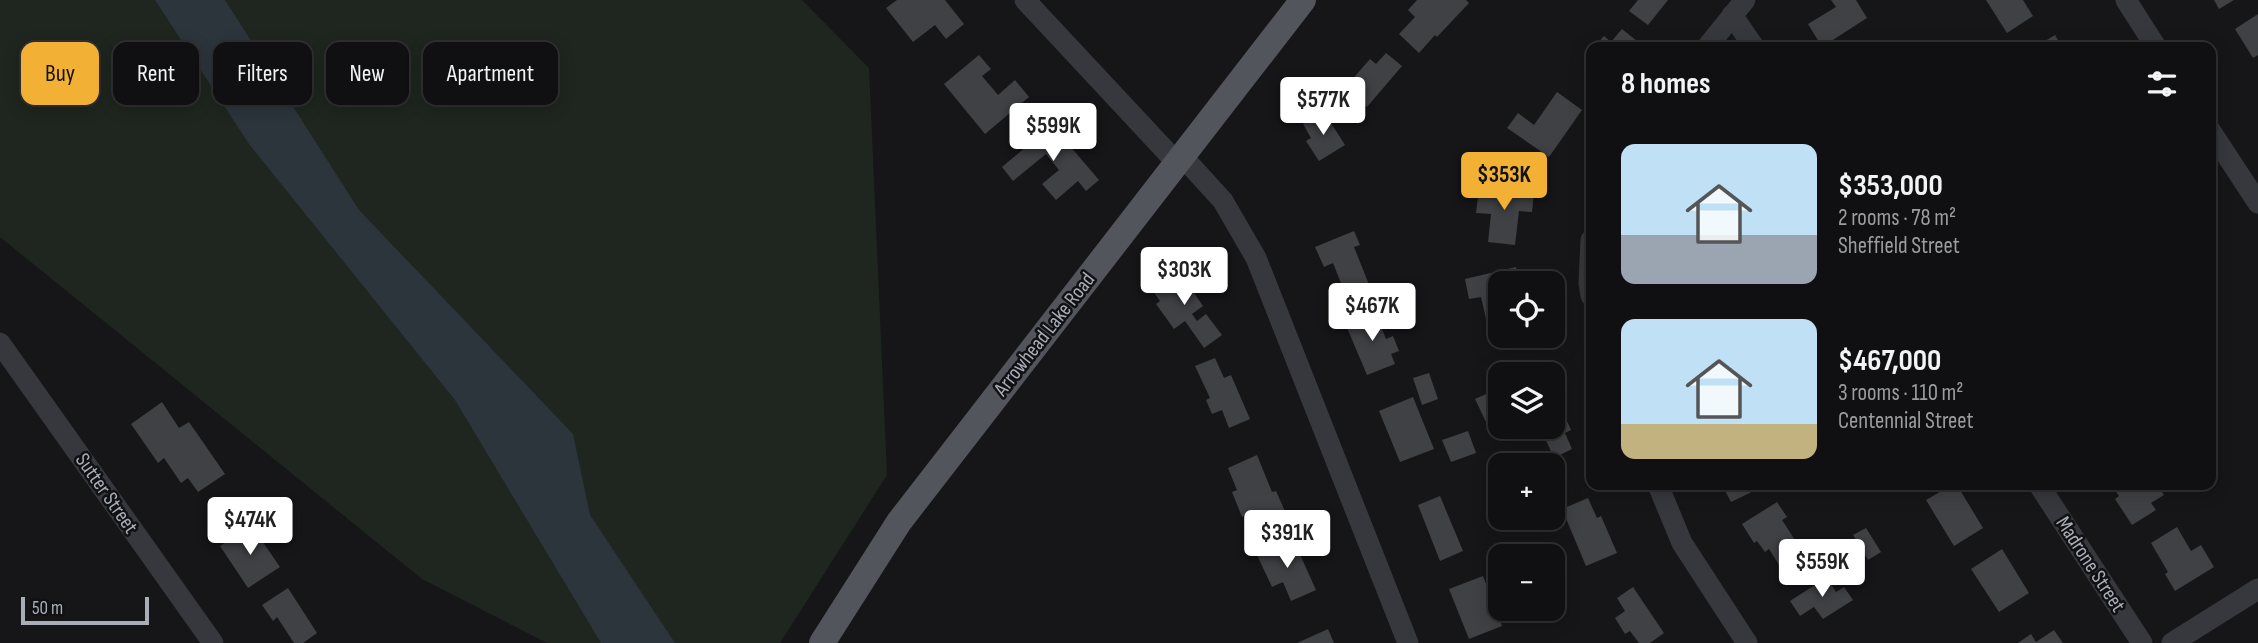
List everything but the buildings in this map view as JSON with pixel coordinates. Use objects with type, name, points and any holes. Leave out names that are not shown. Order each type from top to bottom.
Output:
[{"type":"main road","name":"Arrowhead Lake Road","points":[[822,643],[900,522],[1303,0]]},
{"type":"street","points":[[1026,0],[1223,201],[1256,258],[1408,643]]},
{"type":"street","points":[[2126,0],[2153,42]]},
{"type":"street","points":[[1711,42],[1739,7]]},
{"type":"street","points":[[1739,7],[1752,42]]},
{"type":"street","points":[[2216,139],[2258,203]]},
{"type":"street","name":"Sutter Street","points":[[0,343],[213,643]]},
{"type":"street","points":[[1660,490],[1682,543],[1747,643]]},
{"type":"street","name":"Madrone Street","points":[[2042,490],[2142,643]]},
{"type":"street","points":[[2172,643],[2258,589]]},
{"type":"shaded area","points":[[0,0],[802,0],[869,68],[887,475],[780,643],[547,643],[422,579],[0,237]]},
{"type":"shaded area","points":[[155,0],[225,0],[252,42],[213,42],[213,89],[199,67],[199,42],[182,42]]},
{"type":"shaded area","points":[[224,105],[292,105],[359,210],[573,434],[590,515],[675,643],[601,643],[455,400],[249,144]]}]
